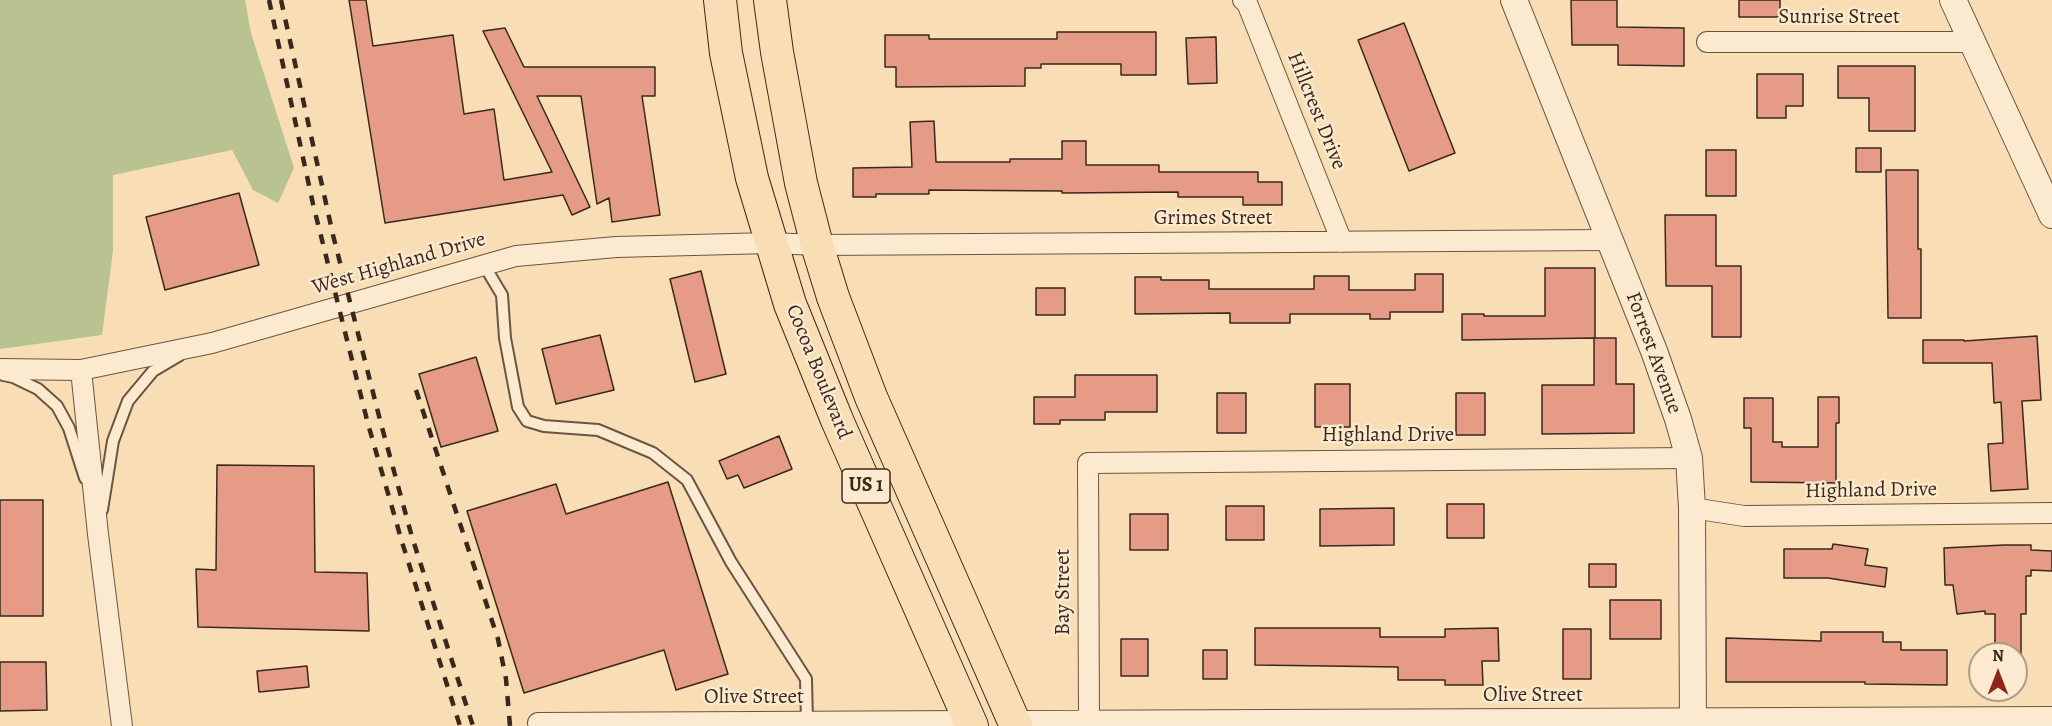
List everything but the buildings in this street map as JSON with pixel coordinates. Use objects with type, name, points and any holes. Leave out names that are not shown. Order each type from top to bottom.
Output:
[{"type":"main road","name":"Cocoa Boulevard","points":[[720,0],[726,53],[737,115],[770,243],[790,304],[873,502],[975,724]]},
{"type":"main road","name":"Cocoa Boulevard","points":[[770,0],[788,116],[817,245],[839,317],[871,398],[1016,724]]},
{"type":"main road","points":[[873,502],[910,542],[979,692],[998,714],[1016,724]]},
{"type":"street","name":"Hillcrest Drive","points":[[1243,0],[1247,3],[1342,242]]},
{"type":"street","name":"Forrest Avenue","points":[[1514,0],[1654,351],[1689,458],[1692,508],[1693,722]]},
{"type":"street","points":[[1953,0],[2052,215]]},
{"type":"street","name":"Sunrise Street","points":[[1707,42],[1971,42]]},
{"type":"street","name":"Grimes Street","points":[[817,245],[1610,240]]},
{"type":"street","name":"West Highland Drive","points":[[0,369],[81,370],[212,343],[516,255],[616,247],[770,243],[817,245]]},
{"type":"street","points":[[81,370],[98,534],[122,726]]},
{"type":"street","name":"Highland Drive","points":[[1088,463],[1689,458]]},
{"type":"street","name":"Bay Street","points":[[1088,463],[1089,721]]},
{"type":"street","name":"Highland Drive","points":[[1692,508],[1744,516],[2052,513]]},
{"type":"street","name":"Olive Street","points":[[1016,724],[1089,721],[1693,722],[2052,717]]},
{"type":"street","name":"Olive Street","points":[[538,723],[975,724]]},
{"type":"lane","points":[[484,266],[502,296],[506,338],[518,407],[527,421],[544,426],[598,430],[653,453],[687,480],[731,562],[806,679],[807,722]]},
{"type":"lane","points":[[98,534],[113,441],[128,401],[153,371],[178,356],[212,343]]},
{"type":"lane","points":[[0,375],[13,377],[38,389],[57,406],[69,429],[85,476],[98,534]]},
{"type":"green space","points":[[0,0],[245,0],[251,33],[294,168],[278,203],[253,190],[232,150],[113,175],[113,251],[102,335],[0,349]]},
{"type":"railway","points":[[269,0],[313,204],[368,424],[402,542],[460,726]]},
{"type":"railway","points":[[281,0],[333,235],[380,420],[412,537],[473,726]]},
{"type":"railway","points":[[416,390],[498,639],[506,679],[510,726]]}]
